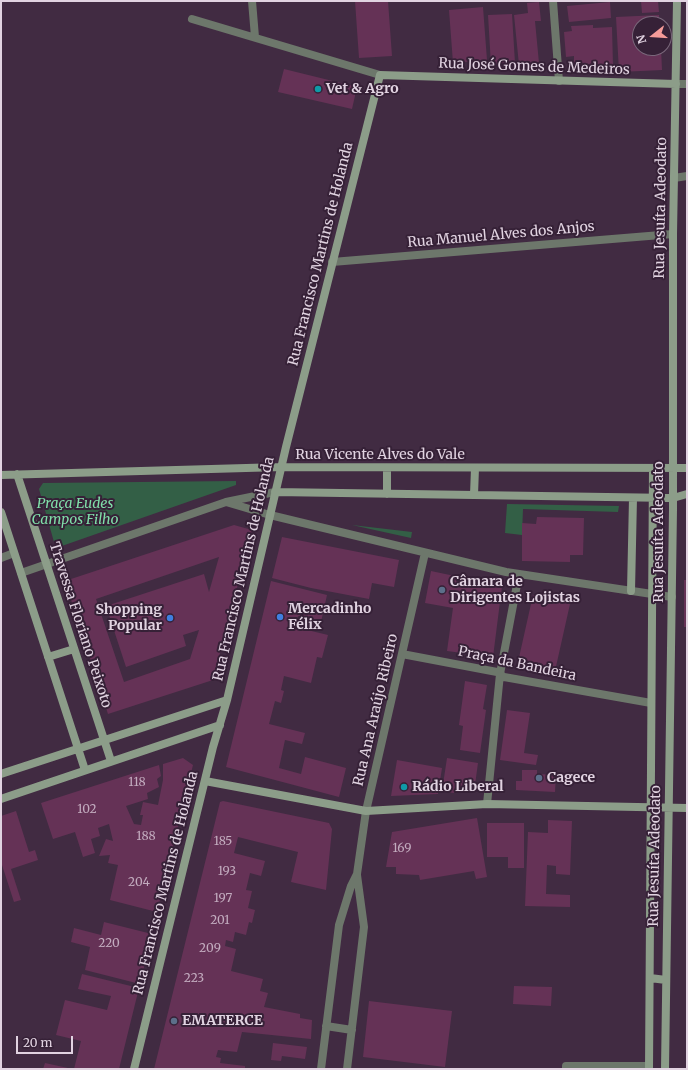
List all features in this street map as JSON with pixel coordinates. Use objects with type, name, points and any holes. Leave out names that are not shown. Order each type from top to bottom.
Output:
[{"type":"street","points":[[252,1],[255,37]]},
{"type":"street","points":[[552,1],[559,81]]},
{"type":"street","name":"Rua Jesuíta Adeodato","points":[[665,1069],[672,597],[673,234],[677,1]]},
{"type":"street","points":[[192,19],[380,75]]},
{"type":"street","name":"Rua José Gomes de Medeiros","points":[[380,75],[687,84]]},
{"type":"street","name":"Rua Francisco Martins de Holanda","points":[[134,1069],[205,781],[227,700],[281,467],[380,75]]},
{"type":"street","points":[[674,178],[687,176]]},
{"type":"street","name":"Rua Manuel Alves dos Anjos","points":[[332,262],[673,234]]},
{"type":"street","name":"Rua Vicente Alves do Vale","points":[[1,475],[281,467],[687,468]]},
{"type":"street","points":[[387,468],[387,494]]},
{"type":"street","points":[[474,495],[475,468]]},
{"type":"street","name":"Rua Jesuíta Adeodato","points":[[649,1067],[654,498],[653,468]]},
{"type":"street","name":"Travessa Floriano Peixoto","points":[[16,474],[111,761]]},
{"type":"street","points":[[21,573],[226,502],[275,492],[633,498],[673,498],[687,494]]},
{"type":"street","name":"Rua Jesuíta Adeodato","points":[[631,591],[633,498]]},
{"type":"street","points":[[226,502],[270,515],[425,553],[519,574],[672,597]]},
{"type":"street","points":[[1,512],[85,770]]},
{"type":"street","points":[[1,558],[14,553]]},
{"type":"street","name":"Rua Ana Araújo Ribeiro","points":[[347,1069],[364,927],[357,874],[366,811],[425,553]]},
{"type":"street","points":[[487,804],[500,674],[519,574]]},
{"type":"street","points":[[48,657],[74,649]]},
{"type":"street","name":"Praça da Bandeira","points":[[402,654],[497,672],[504,677],[651,703]]},
{"type":"street","points":[[1,774],[227,700]]},
{"type":"street","points":[[1,799],[220,724]]},
{"type":"street","points":[[205,781],[366,811],[487,804],[687,808]]},
{"type":"street","name":"Rua Ana Araújo Ribeiro","points":[[321,1069],[339,925],[351,886],[357,874]]},
{"type":"street","points":[[650,978],[666,980]]},
{"type":"street","points":[[326,1026],[352,1030]]},
{"type":"street","points":[[566,1069],[566,1066],[649,1067]]},
{"type":"green space","name":"Praça Eudes Campos Filho","points":[[236,481],[236,485],[59,547],[54,542],[39,489],[43,483]]},
{"type":"green space","points":[[507,504],[619,506],[618,512],[523,509],[522,535],[505,533]]},
{"type":"green space","points":[[352,525],[412,532],[411,538]]},
{"type":"building","points":[[355,1],[388,1],[392,56],[359,58]]},
{"type":"building","points":[[641,1],[658,1],[659,12],[642,13]]},
{"type":"building","points":[[539,2],[541,21],[535,21],[539,63],[519,65],[514,15],[528,13],[527,3]]},
{"type":"building","points":[[610,2],[611,18],[569,22],[567,6]]},
{"type":"building","points":[[483,7],[487,60],[453,63],[449,10]]},
{"type":"building","points":[[512,14],[515,63],[491,65],[488,15]]},
{"type":"building","points":[[659,15],[659,16],[638,16]]},
{"type":"building","points":[[632,16],[632,56],[661,56],[662,70],[619,72],[616,17]]},
{"type":"building","points":[[593,25],[593,28],[612,27],[613,66],[574,68],[574,56],[566,57],[564,32],[572,31],[571,26]]},
{"type":"building","name":"Vet & Agro","points":[[284,69],[357,87],[352,109],[278,92]]},
{"type":"building","points":[[537,517],[584,518],[583,555],[570,555],[570,562],[522,561],[522,523],[536,524]]},
{"type":"building","name":"Shopping Popular","points":[[234,525],[252,530],[213,680],[108,714],[65,581]],"holes":[[[219,557],[209,592],[204,574],[106,606],[126,667],[186,646],[183,635],[199,630],[190,659],[124,682],[96,599]]]},
{"type":"building","points":[[282,537],[399,560],[394,587],[372,583],[369,599],[311,588],[272,578]]},
{"type":"building","points":[[431,571],[502,586],[493,657],[447,651],[453,608],[425,603]]},
{"type":"building","points":[[684,580],[687,580],[687,627],[684,627]]},
{"type":"building","points":[[271,581],[327,595],[321,622],[298,616],[295,627],[328,635],[322,658],[317,657],[311,683],[284,676],[281,690],[284,691],[281,703],[275,701],[269,724],[305,733],[302,744],[285,740],[279,768],[301,774],[305,757],[346,768],[339,797],[226,767]]},
{"type":"building","points":[[533,595],[570,604],[555,671],[518,662]]},
{"type":"building","points":[[465,681],[487,685],[483,709],[486,710],[480,753],[460,750],[463,726],[459,725]]},
{"type":"building","points":[[507,710],[530,713],[524,753],[538,755],[536,765],[500,760]]},
{"type":"building","points":[[183,758],[193,765],[157,912],[110,900],[118,865],[108,863],[110,855],[99,856],[106,839],[113,841],[109,824],[98,828],[100,836],[91,839],[95,853],[83,857],[75,832],[53,839],[41,803],[159,765],[161,776],[157,779],[159,787],[147,793],[148,799],[126,806],[134,824],[141,825],[143,815],[140,815],[143,802],[158,805],[163,780],[163,764]]},
{"type":"building","points":[[447,758],[478,763],[474,792],[454,789],[454,793],[442,791]]},
{"type":"building","points":[[397,760],[442,768],[438,794],[391,796]]},
{"type":"building","name":"Cagece","points":[[522,770],[537,770],[537,774],[556,775],[555,792],[516,790],[516,781],[522,781]]},
{"type":"building","points":[[223,801],[329,823],[332,829],[326,890],[291,882],[298,852],[238,837],[234,853],[265,861],[261,876],[250,873],[246,890],[252,891],[248,908],[255,910],[252,923],[249,922],[246,935],[235,932],[233,942],[226,940],[225,946],[236,949],[231,971],[263,979],[260,991],[268,993],[264,1007],[300,1014],[300,1018],[312,1020],[311,1039],[242,1032],[237,1052],[218,1050],[216,1057],[221,1058],[220,1063],[245,1066],[245,1069],[154,1069],[220,802]]},
{"type":"building","points":[[16,811],[29,852],[35,850],[38,860],[11,869],[21,900],[14,902],[1,862],[1,816]]},
{"type":"building","points":[[477,818],[487,877],[476,879],[474,871],[420,880],[419,875],[396,874],[396,867],[386,867],[392,832]]},
{"type":"building","points":[[548,820],[572,821],[570,875],[556,874],[556,866],[547,865],[546,894],[570,895],[570,907],[525,906],[528,832],[548,833]]},
{"type":"building","points":[[487,823],[524,823],[524,868],[508,868],[508,857],[487,857]]},
{"type":"building","points":[[104,922],[152,934],[140,984],[85,970],[90,947],[71,942],[74,928],[101,935]]},
{"type":"building","points":[[82,974],[139,988],[119,1069],[74,1069],[81,1041],[56,1035],[65,1000],[107,1010],[111,996],[78,989]]},
{"type":"building","points":[[514,986],[552,987],[551,1006],[513,1004]]},
{"type":"building","points":[[369,1001],[452,1011],[445,1067],[363,1057]]},
{"type":"building","points":[[273,1043],[307,1047],[305,1059],[282,1056],[281,1061],[271,1060]]},
{"type":"building","points":[[45,1063],[68,1068],[68,1069],[43,1069]]},
{"type":"place","name":"Vet & Agro","points":[[318,89]]},
{"type":"place","name":"Câmara de Dirigentes Lojistas","points":[[442,590]]},
{"type":"place","name":"Mercadinho Félix","points":[[280,617]]},
{"type":"place","name":"Shopping Popular","points":[[170,618]]},
{"type":"place","name":"Cagece","points":[[539,778]]},
{"type":"place","name":"Rádio Liberal","points":[[404,787]]},
{"type":"place","name":"EMATERCE","points":[[174,1021]]}]
